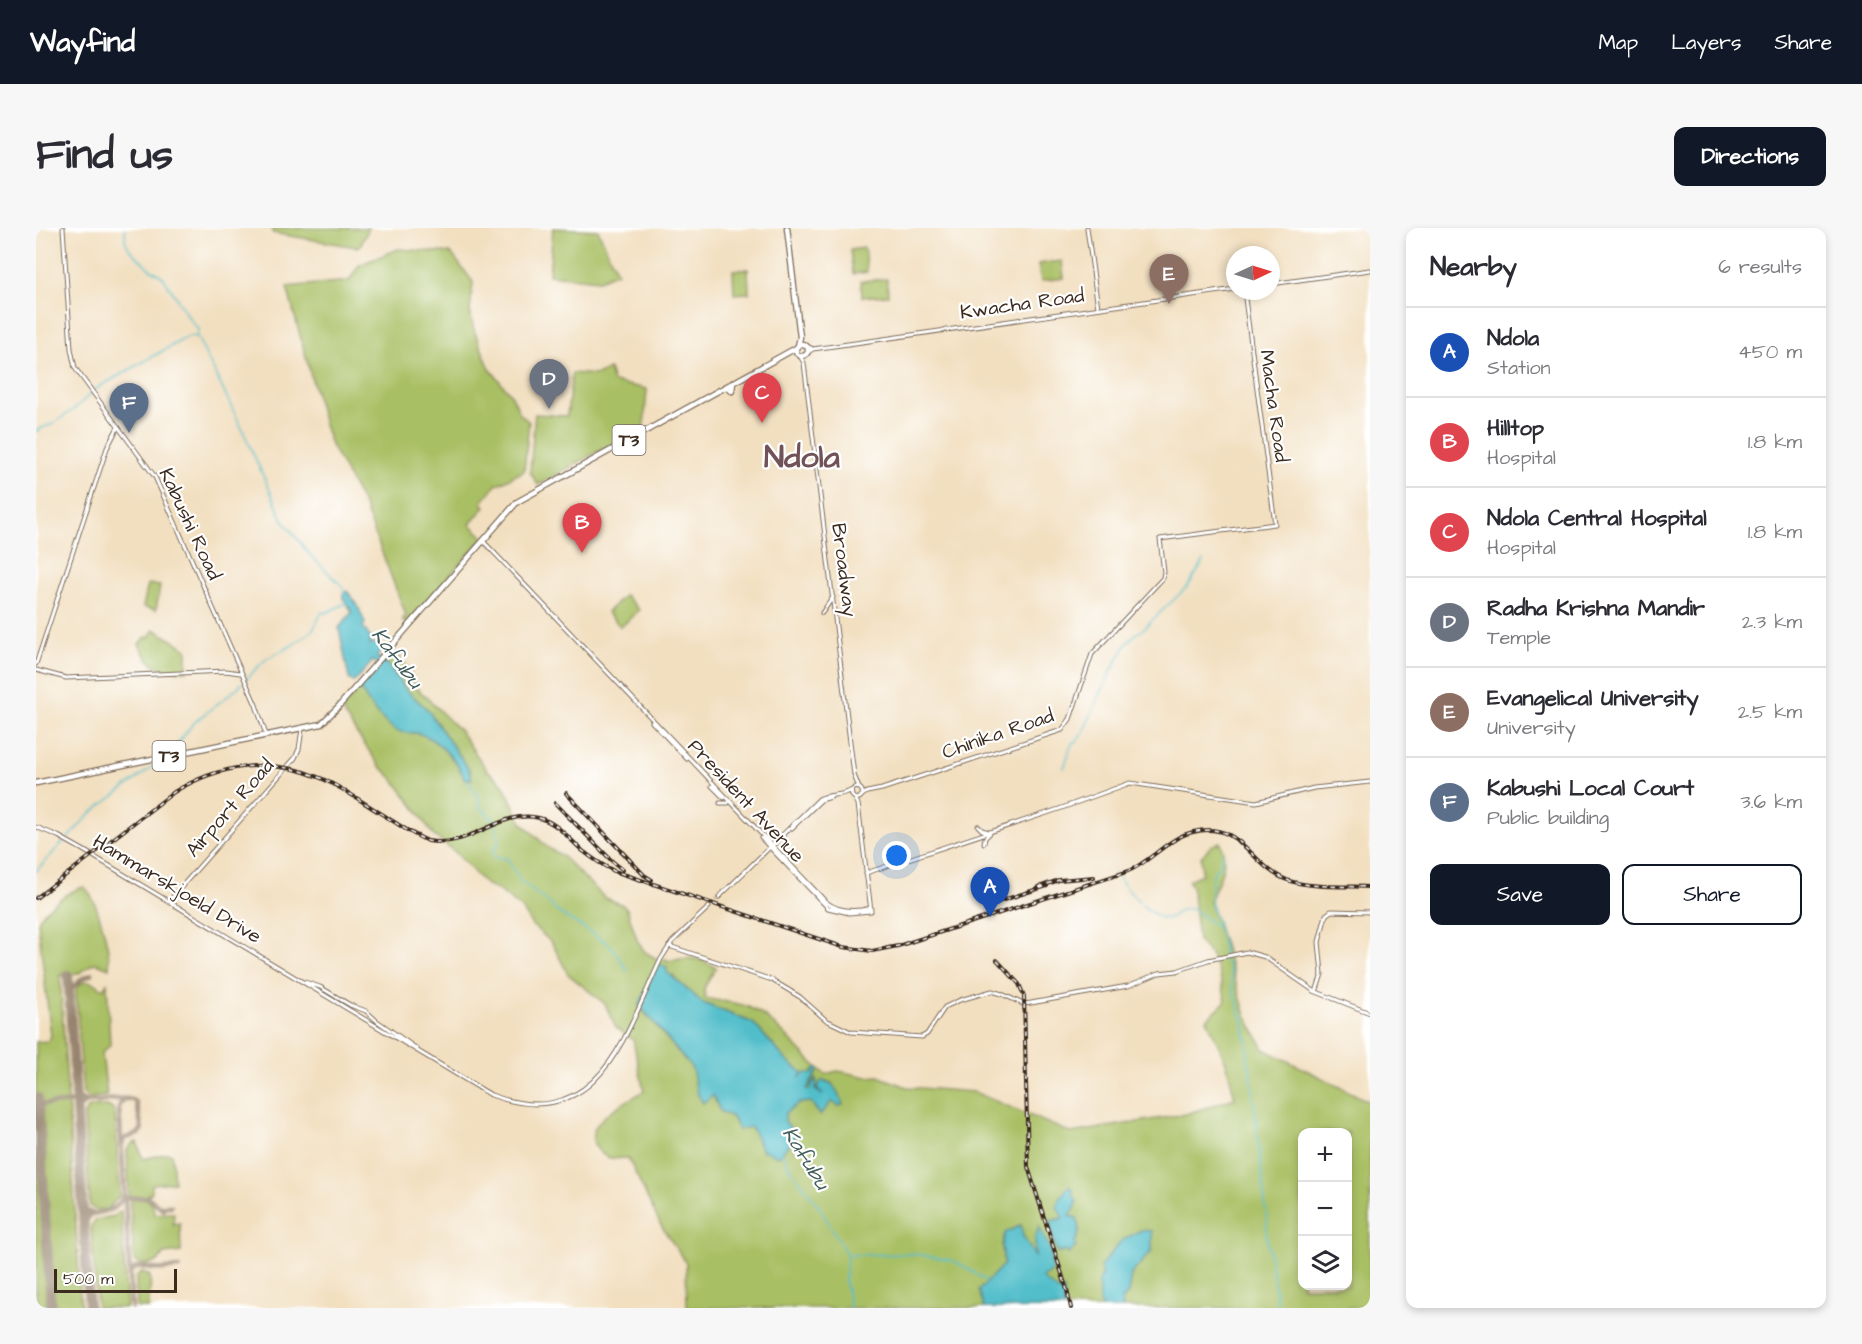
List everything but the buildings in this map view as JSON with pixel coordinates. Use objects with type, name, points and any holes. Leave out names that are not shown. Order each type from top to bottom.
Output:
[{"type":"highway","points":[[787,228],[800,337],[797,347]]},
{"type":"highway","points":[[800,337],[806,345]]},
{"type":"highway","points":[[797,347],[806,345]]},
{"type":"highway","points":[[803,355],[806,345]]},
{"type":"highway","points":[[797,347],[803,355]]},
{"type":"highway","name":"T3","points":[[36,783],[323,723],[519,500],[797,347]]},
{"type":"highway","points":[[788,354],[803,355]]},
{"type":"main road","name":"Kabushi Road","points":[[63,228],[72,357],[77,372],[158,485],[256,705],[266,736]]},
{"type":"main road","points":[[1086,228],[1098,308]]},
{"type":"main road","points":[[1280,283],[1370,270]]},
{"type":"main road","name":"Kwacha Road","points":[[813,349],[1226,290]]},
{"type":"main road","name":"Macha Road","points":[[1160,539],[1275,524],[1245,300]]},
{"type":"main road","points":[[803,355],[813,349],[806,345]]},
{"type":"main road","name":"Broadway","points":[[803,355],[855,780]]},
{"type":"main road","points":[[36,664],[107,448],[118,427]]},
{"type":"main road","name":"Chinika Road","points":[[867,792],[1064,729],[1070,719],[1092,654],[1163,578],[1160,539]]},
{"type":"main road","name":"President Avenue","points":[[482,541],[811,887],[828,908],[855,913],[871,910],[866,873]]},
{"type":"main road","points":[[822,613],[833,597]]},
{"type":"main road","points":[[36,670],[66,678],[226,670],[238,667]]},
{"type":"main road","points":[[226,670],[240,673]]},
{"type":"main road","name":"Airport Road","points":[[168,902],[295,758],[299,751],[302,729]]},
{"type":"main road","points":[[296,730],[300,740]]},
{"type":"main road","points":[[675,745],[682,745],[682,753],[674,753],[675,745]]},
{"type":"main road","points":[[855,780],[861,796],[858,804]]},
{"type":"main road","points":[[855,780],[853,789],[858,804],[866,873],[1134,783],[1253,802],[1314,788],[1370,782]]},
{"type":"main road","points":[[719,897],[764,852],[772,848],[775,842],[821,797],[847,793],[859,788],[867,792],[861,796],[847,795],[822,799],[775,842],[766,842],[764,852]]},
{"type":"main road","points":[[721,793],[728,793],[729,802],[720,801],[721,793]]},
{"type":"main road","name":"Hammarskjoeld Drive","points":[[36,826],[69,842],[301,980],[366,1011],[402,1040]]},
{"type":"main road","points":[[978,826],[982,830],[991,832]]},
{"type":"main road","points":[[984,843],[985,838],[991,832]]},
{"type":"main road","points":[[764,852],[772,848]]},
{"type":"main road","name":"President Avenue","points":[[772,848],[817,895]]},
{"type":"main road","points":[[802,878],[811,879],[811,887]]},
{"type":"main road","name":"Hammarskjoeld Drive","points":[[323,991],[491,1095],[513,1102],[549,1102],[574,1095],[589,1085],[610,1064],[669,946],[709,907]]},
{"type":"main road","points":[[1316,992],[1322,976],[1319,942],[1326,915],[1331,911],[1370,912]]},
{"type":"main road","points":[[669,946],[772,980],[800,997],[826,1020],[851,1032],[920,1037],[927,1034],[948,1004],[979,994],[997,992],[1023,1004],[1031,1003],[1128,986],[1160,973],[1183,969],[1225,955],[1247,952],[1259,954],[1316,992],[1370,1013]]},
{"type":"green space","points":[[271,228],[369,228],[360,246],[356,247],[273,233]]},
{"type":"green space","points":[[553,228],[598,230],[617,272],[599,280],[549,275]]},
{"type":"green space","points":[[864,248],[867,272],[853,274],[850,250]]},
{"type":"green space","points":[[398,249],[451,253],[473,282],[470,311],[474,330],[490,369],[512,396],[520,414],[529,422],[524,471],[496,485],[482,502],[485,507],[470,524],[484,537],[407,623],[402,621],[406,615],[365,508],[331,445],[287,287],[349,281],[359,265]]},
{"type":"green space","points":[[1062,261],[1064,278],[1041,281],[1038,264]]},
{"type":"green space","points":[[748,269],[749,293],[734,294],[733,270]]},
{"type":"green space","points":[[887,279],[888,295],[862,297],[861,281]]},
{"type":"green space","points":[[609,369],[613,382],[647,389],[644,426],[538,485],[530,472],[535,414],[567,416],[572,373],[597,375]]},
{"type":"green space","points":[[148,584],[160,586],[156,610],[143,607]]},
{"type":"green space","points":[[625,595],[639,610],[621,627],[607,612]]},
{"type":"green space","points":[[154,629],[187,649],[187,671],[164,669],[148,659],[139,644],[146,637],[148,638]]},
{"type":"green space","points":[[397,653],[409,669],[416,687],[460,731],[487,770],[503,784],[522,823],[548,848],[561,855],[605,898],[627,909],[638,942],[645,952],[660,961],[689,958],[700,960],[716,968],[704,988],[705,998],[746,1006],[756,1011],[775,1025],[817,1067],[811,1074],[799,1077],[802,1072],[788,1062],[753,1023],[703,1003],[679,984],[673,975],[639,1006],[693,1069],[703,1103],[713,1095],[720,1111],[732,1117],[738,1130],[751,1126],[762,1150],[785,1121],[785,1113],[800,1103],[811,1102],[820,1115],[833,1086],[832,1083],[823,1080],[823,1095],[812,1088],[809,1091],[807,1089],[819,1069],[825,1074],[838,1071],[867,1077],[878,1076],[907,1087],[974,1092],[1071,1133],[1186,1114],[1235,1098],[1227,1065],[1207,1019],[1226,1001],[1219,973],[1210,954],[1198,941],[1192,886],[1188,880],[1202,874],[1201,857],[1211,846],[1220,842],[1223,850],[1223,865],[1210,901],[1246,1015],[1264,1049],[1370,1102],[1370,1308],[1123,1308],[1122,1301],[1128,1293],[1131,1274],[1152,1251],[1152,1231],[1143,1231],[1121,1244],[1106,1266],[1102,1279],[1101,1308],[1064,1308],[1064,1290],[1058,1291],[1041,1278],[1052,1271],[1051,1251],[1035,1239],[1036,1258],[1023,1236],[1021,1225],[1002,1245],[1004,1264],[980,1290],[984,1308],[687,1308],[686,1263],[660,1224],[628,1158],[615,1159],[604,1156],[593,1140],[598,1123],[606,1115],[644,1091],[633,1040],[616,1028],[605,1004],[568,974],[552,943],[532,925],[522,909],[498,890],[485,884],[455,852],[434,836],[346,718],[342,709],[360,688],[383,720],[396,730],[423,735],[438,744],[457,765],[465,779],[471,772],[427,709],[406,690],[394,672],[382,660]],"holes":[[[1069,1216],[1072,1218],[1075,1242],[1066,1251],[1059,1253],[1053,1240],[1050,1221]]]},
{"type":"green space","points":[[84,887],[89,892],[98,912],[108,950],[109,968],[94,963],[77,974],[60,975],[81,1308],[41,1308],[40,1303],[36,1302],[36,1042],[48,1041],[51,1036],[38,922],[45,911],[57,901]]},
{"type":"green space","points":[[87,981],[103,989],[107,983],[110,1045],[102,1053],[107,1096],[89,1098],[83,1093],[76,990],[81,983]]},
{"type":"green space","points":[[107,1106],[113,1109],[115,1114],[120,1195],[108,1209],[96,1210],[90,1206],[84,1114],[90,1107]]},
{"type":"green space","points":[[137,1142],[143,1159],[172,1154],[174,1182],[152,1184],[152,1192],[138,1197],[129,1195],[127,1150]]},
{"type":"green space","points":[[146,1198],[153,1205],[154,1214],[174,1213],[173,1224],[180,1223],[181,1252],[163,1254],[155,1263],[146,1265],[134,1260],[130,1202],[133,1199]]},
{"type":"green space","points":[[121,1211],[127,1308],[97,1308],[91,1226],[96,1220],[114,1216]]},
{"type":"green space","points":[[142,1272],[150,1276],[149,1308],[137,1308],[136,1277]]},
{"type":"water","points":[[347,591],[357,604],[365,623],[363,627],[371,639],[370,644],[376,643],[382,649],[377,657],[386,662],[406,690],[427,709],[468,768],[472,779],[465,779],[457,765],[438,744],[423,735],[396,730],[374,710],[360,688],[369,676],[372,677],[379,669],[378,664],[373,661],[354,682],[349,679],[339,628],[352,612],[343,598],[343,594]]},
{"type":"water","points":[[658,964],[667,967],[667,972],[703,1003],[753,1023],[788,1062],[802,1072],[800,1077],[805,1073],[812,1074],[817,1067],[819,1069],[807,1089],[811,1089],[816,1079],[815,1090],[823,1095],[817,1089],[823,1080],[836,1090],[843,1105],[838,1106],[832,1101],[820,1115],[811,1102],[800,1103],[785,1113],[785,1121],[796,1136],[779,1156],[762,1150],[751,1127],[738,1130],[732,1117],[720,1111],[713,1095],[703,1103],[697,1093],[692,1068],[639,1005]]},
{"type":"water","points":[[1069,1186],[1077,1200],[1075,1209],[1069,1216],[1077,1218],[1079,1233],[1075,1242],[1076,1247],[1068,1254],[1066,1251],[1058,1253],[1050,1221],[1063,1218],[1057,1207],[1060,1198]]},
{"type":"water","points":[[1021,1225],[1023,1236],[1035,1257],[1035,1239],[1039,1226],[1051,1251],[1052,1271],[1042,1278],[1058,1291],[1064,1290],[1064,1308],[984,1308],[979,1290],[1004,1264],[1002,1245],[1005,1233]]},
{"type":"water","points":[[1141,1230],[1152,1231],[1152,1251],[1131,1274],[1128,1293],[1122,1301],[1123,1308],[1101,1308],[1098,1283],[1102,1276],[1100,1267],[1121,1241]]},
{"type":"waterway","name":"Kafubu","points":[[125,228],[125,240],[129,249],[149,268],[163,277],[198,329],[197,337],[284,522],[311,556],[343,587],[344,594]]},
{"type":"waterway","points":[[36,432],[53,424],[73,410],[97,388],[189,336],[197,337]]},
{"type":"waterway","points":[[1064,768],[1072,743],[1076,742],[1082,734],[1126,646],[1188,586],[1204,561]]},
{"type":"waterway","points":[[246,679],[266,659],[308,634],[314,628],[322,612],[326,613],[348,602]]},
{"type":"waterway","points":[[166,756],[167,752],[179,742],[195,722],[242,683]]},
{"type":"waterway","points":[[67,839],[90,814],[155,765],[166,760]]},
{"type":"waterway","name":"Kafubu","points":[[468,781],[477,794],[481,809],[489,815],[496,828],[499,843],[493,849],[496,858],[507,858],[520,881],[556,911],[609,944],[628,971]]},
{"type":"waterway","points":[[36,871],[64,841]]},
{"type":"waterway","points":[[1217,926],[1211,891],[1214,871],[1219,866],[1223,852]]},
{"type":"waterway","points":[[1125,887],[1140,902]]},
{"type":"waterway","points":[[1142,905],[1161,918],[1172,917],[1180,911],[1191,909],[1215,926],[1219,932],[1225,961],[1229,967],[1234,992],[1245,1025],[1244,1035],[1247,1039],[1267,1221],[1266,1232],[1278,1308]]},
{"type":"waterway","name":"Kafubu","points":[[782,1152],[787,1164],[820,1208],[847,1255],[916,1254],[954,1261],[986,1280]]},
{"type":"waterway","points":[[847,1256],[845,1281],[850,1308]]},
{"type":"taxiway","points":[[69,992],[81,979],[92,974]]},
{"type":"taxiway","points":[[75,1088],[77,1096],[90,1102],[122,1099],[136,1102],[142,1129],[138,1134],[126,1138],[122,1144]]},
{"type":"taxiway","points":[[126,1099],[119,1107],[132,1308]]},
{"type":"taxiway","points":[[38,1105],[76,1102]]},
{"type":"taxiway","points":[[77,1118],[78,1107],[87,1102]]},
{"type":"taxiway","points":[[84,1227],[89,1216],[113,1208],[123,1196]]},
{"type":"taxiway","points":[[125,1198],[148,1197],[163,1209]]},
{"type":"taxiway","points":[[82,1199],[85,1210],[94,1214]]},
{"type":"taxiway","points":[[159,1206],[171,1206]]},
{"type":"taxiway","points":[[130,1272],[138,1267],[179,1268]]},
{"type":"runway","points":[[68,975],[89,1308]]},
{"type":"runway","points":[[38,1098],[51,1308]]},
{"type":"tunnel","points":[[709,907],[719,897]]},
{"type":"railway","points":[[36,898],[174,792],[208,775],[244,767],[263,766],[300,771],[325,780],[428,841],[444,842],[458,839],[512,818],[525,816],[546,820],[558,827],[587,854],[614,871],[843,947],[872,951],[898,946],[1126,872],[1175,840],[1193,832],[1210,830],[1223,832],[1235,838],[1274,873],[1296,883],[1370,887]]},
{"type":"railway","points":[[566,793],[644,875],[652,880]]},
{"type":"railway","points":[[555,803],[623,870]]},
{"type":"railway","points":[[1039,887],[1059,880],[1094,877]]},
{"type":"railway","points":[[997,902],[1047,886]]},
{"type":"railway","points":[[997,960],[1019,984],[1024,996],[1028,1167],[1071,1308]]},
{"type":"place","name":"Evangelical University","points":[[1169,304]]},
{"type":"place","name":"Radha Krishna Mandir","points":[[549,409]]},
{"type":"place","name":"Ndola Central Hospital","points":[[762,423]]},
{"type":"place","name":"Kabushi Local Court","points":[[129,433]]},
{"type":"place","name":"Hilltop","points":[[582,553]]},
{"type":"place","name":"Ndola","points":[[990,917]]},
{"type":"district","name":"Ndola","points":[[802,457]]}]
